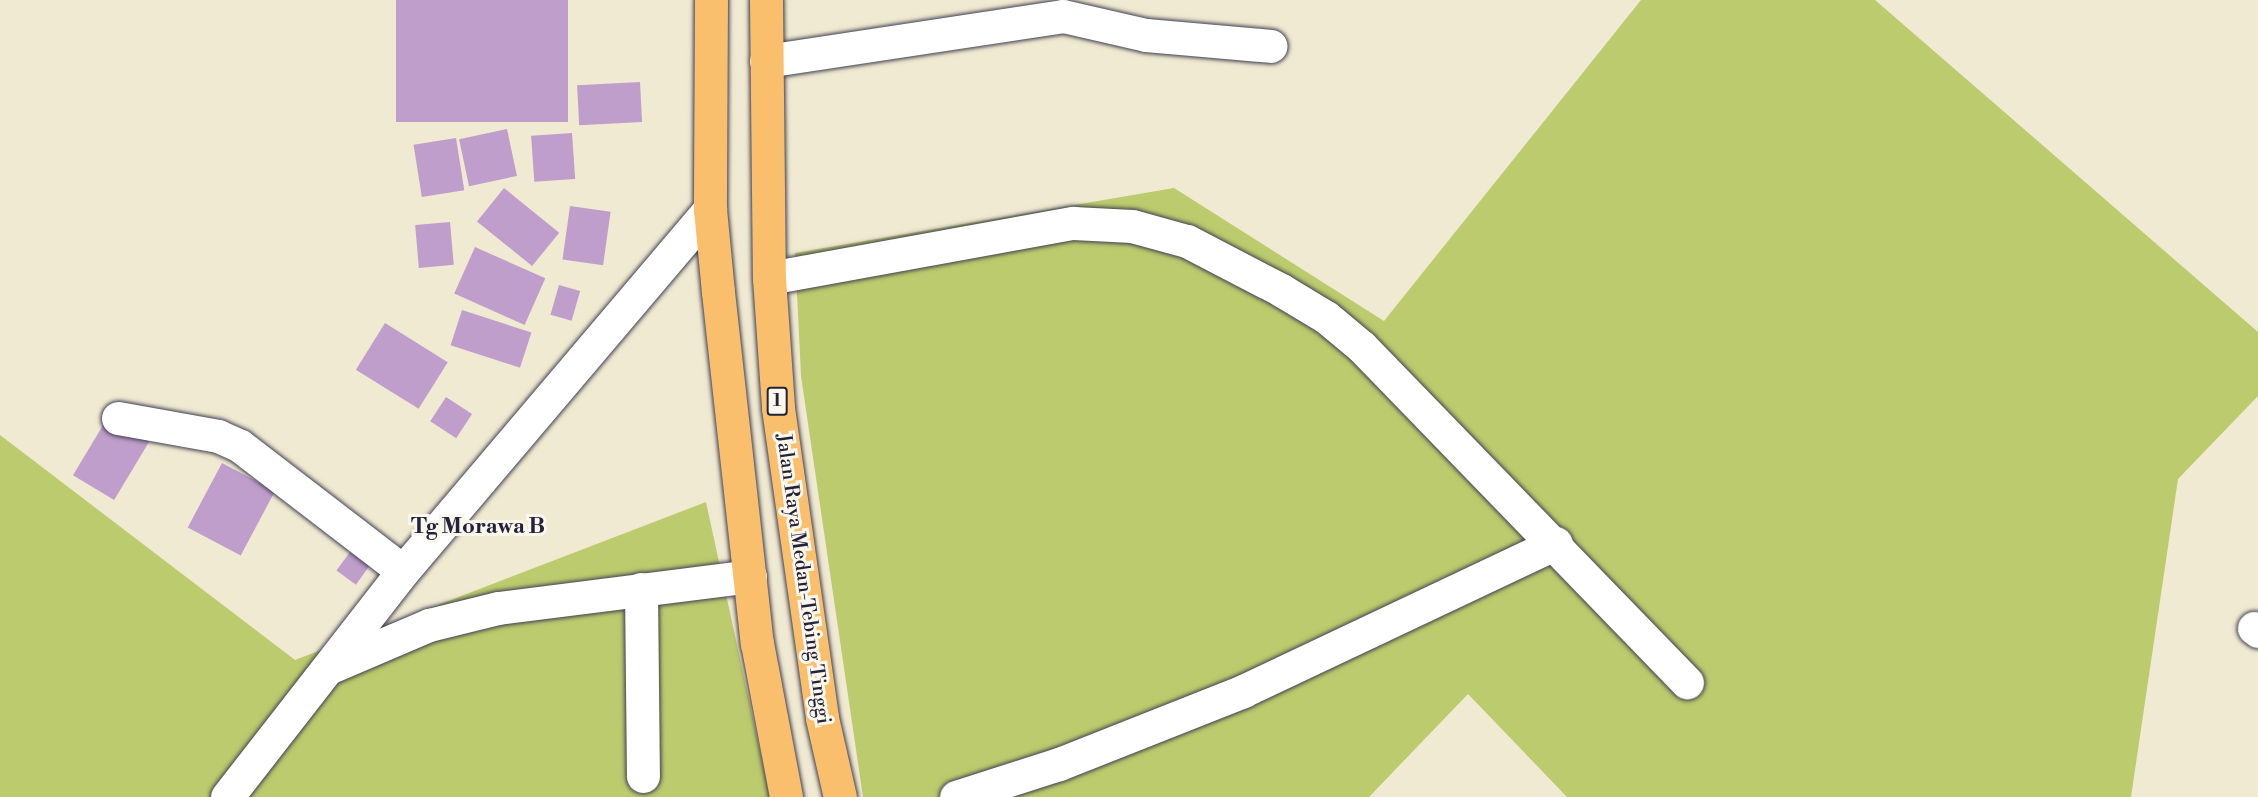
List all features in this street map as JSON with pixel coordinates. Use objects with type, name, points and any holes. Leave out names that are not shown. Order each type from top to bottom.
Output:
[{"type":"highway","points":[[711,0],[710,209],[750,576],[770,725],[786,797]]},
{"type":"highway","name":"Jalan Raya Medan-Tebing Tinggi","points":[[766,0],[769,278],[778,408],[800,578],[822,718],[840,797]]},
{"type":"street","points":[[766,61],[1063,16],[1146,34],[1270,46]]},
{"type":"street","points":[[227,797],[403,571],[710,209]]},
{"type":"street","points":[[769,278],[1073,223],[1132,226],[1187,241],[1281,290],[1344,332],[1556,543],[1688,682]]},
{"type":"street","points":[[118,418],[218,436],[240,446],[403,571]]},
{"type":"street","points":[[956,797],[1059,764],[1243,691],[1556,543]]},
{"type":"street","points":[[326,669],[452,620],[498,608],[750,576]]},
{"type":"street","points":[[641,589],[643,776]]},
{"type":"green space","points":[[1641,0],[1875,0],[2258,332],[2258,396],[2178,479],[2131,797],[1567,797],[1468,694],[1369,797],[863,797],[801,376],[795,253],[1174,188],[1384,321]]},
{"type":"green space","points":[[0,435],[295,660],[706,502],[770,797],[0,797]]},
{"type":"building","points":[[396,0],[568,0],[568,122],[396,122]]},
{"type":"building","points":[[640,82],[642,122],[579,125],[577,85]]},
{"type":"building","points":[[507,129],[517,176],[469,186],[459,139]]},
{"type":"building","points":[[572,133],[575,179],[534,182],[531,136]]},
{"type":"building","points":[[456,138],[464,190],[422,197],[414,145]]},
{"type":"building","points":[[504,188],[559,233],[532,266],[477,221]]},
{"type":"building","points":[[570,206],[611,212],[603,265],[562,259]]},
{"type":"building","points":[[450,222],[454,265],[419,268],[415,225]]},
{"type":"building","points":[[475,247],[545,278],[525,325],[454,294]]},
{"type":"building","points":[[559,285],[580,291],[572,321],[550,315]]},
{"type":"building","points":[[462,310],[531,333],[520,368],[451,345]]},
{"type":"building","points":[[385,323],[448,362],[419,409],[356,370]]},
{"type":"building","points":[[446,397],[472,414],[456,438],[430,421]]},
{"type":"building","points":[[108,417],[149,442],[114,500],[73,475]]},
{"type":"building","points":[[222,463],[275,491],[241,556],[188,527]]},
{"type":"building","points":[[350,552],[369,566],[356,585],[336,571]]},
{"type":"district","name":"Tg Morawa B","points":[[478,527]]}]
